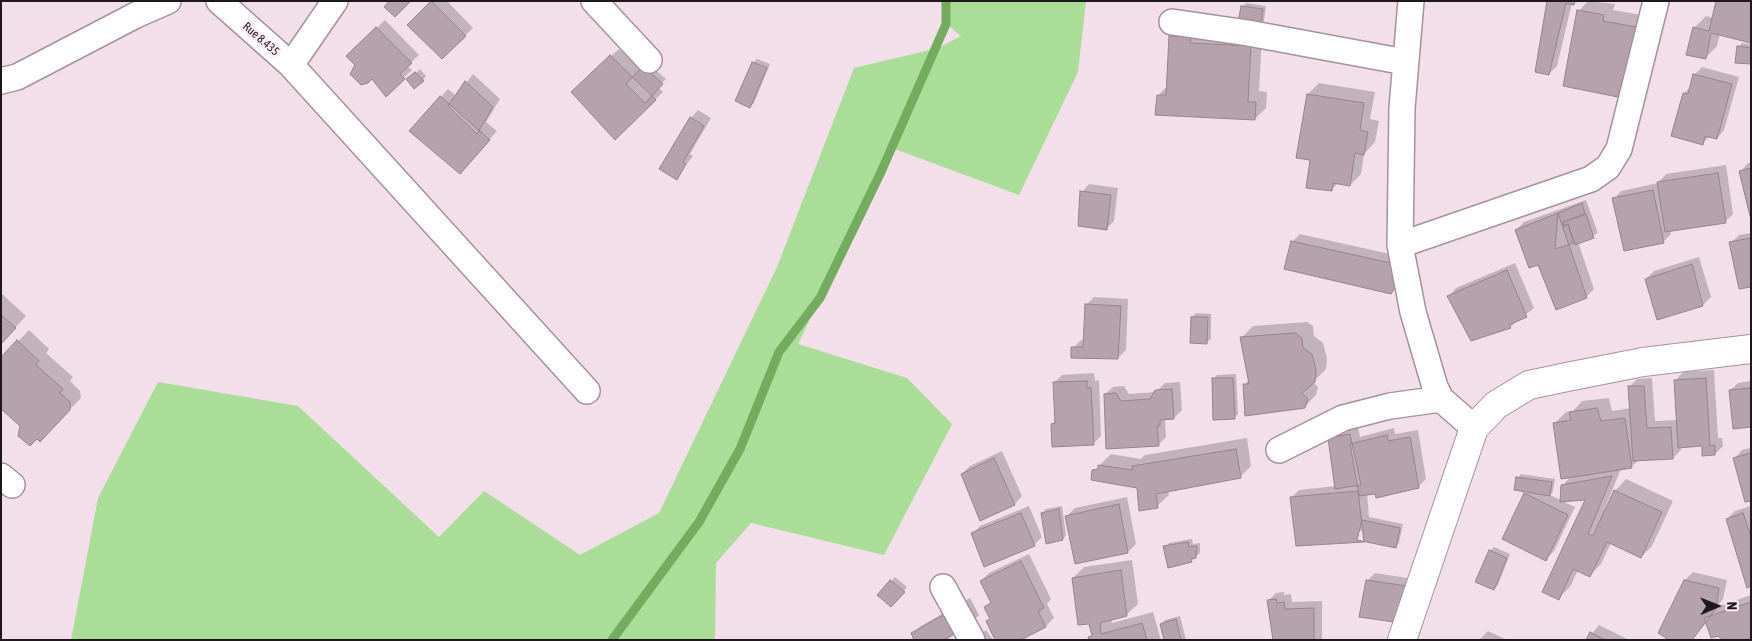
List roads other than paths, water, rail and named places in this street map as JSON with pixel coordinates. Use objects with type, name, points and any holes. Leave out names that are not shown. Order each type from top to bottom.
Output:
[{"type":"street","points":[[1,81],[16,78],[136,15],[168,1]]},
{"type":"street","name":"Rue 8.435","points":[[219,1],[291,65],[335,1]]},
{"type":"street","points":[[594,1],[649,60]]},
{"type":"street","points":[[1411,1],[1402,108],[1400,245],[1413,312],[1435,387],[1441,399],[1474,428]]},
{"type":"street","points":[[1400,245],[1590,179],[1608,167],[1619,149],[1656,1]]},
{"type":"street","points":[[1172,22],[1248,33],[1405,62]]},
{"type":"street","points":[[291,65],[587,391]]},
{"type":"street","points":[[1402,640],[1474,428],[1496,405],[1529,385],[1643,362],[1751,349]]},
{"type":"street","points":[[1279,450],[1343,418],[1390,406],[1441,399]]},
{"type":"street","points":[[943,587],[972,640]]},
{"type":"waterway","points":[[612,640],[699,522],[740,449],[779,352],[820,298],[881,172],[946,24],[946,1]]}]
